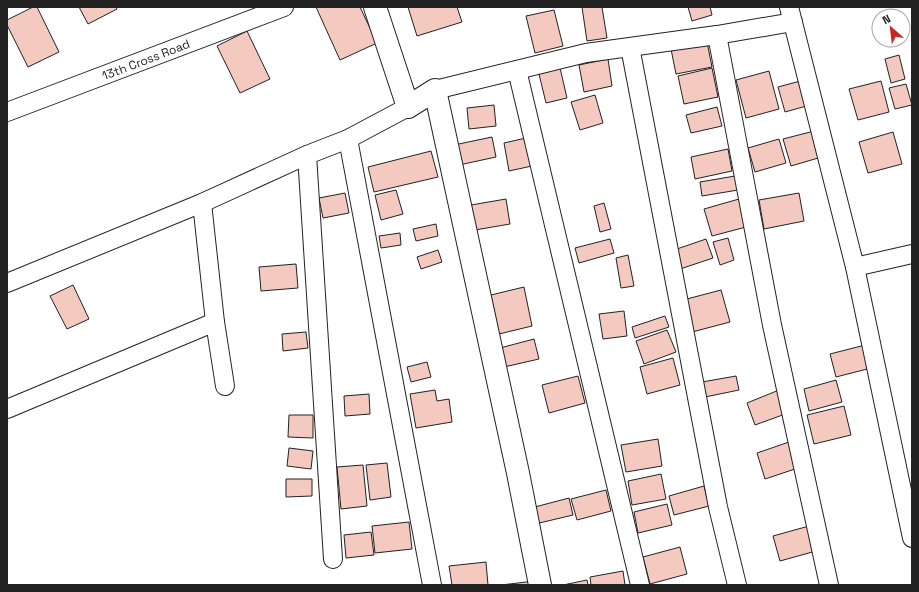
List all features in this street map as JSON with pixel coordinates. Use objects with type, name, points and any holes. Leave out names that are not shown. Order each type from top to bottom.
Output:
[{"type":"street","name":"13th Cross Road","points":[[7,112],[284,7]]},
{"type":"street","points":[[375,7],[408,107]]},
{"type":"street","points":[[7,283],[202,203],[307,155],[348,140],[408,107],[435,90],[586,53],[717,35],[791,14],[855,267],[912,538]]},
{"type":"street","points":[[717,35],[772,325],[829,585]]},
{"type":"street","points":[[630,47],[718,507],[737,585]]},
{"type":"street","points":[[517,70],[640,585]]},
{"type":"street","points":[[435,90],[516,466],[540,585]]},
{"type":"street","points":[[348,140],[432,585]]},
{"type":"street","points":[[307,155],[333,559]]},
{"type":"street","points":[[202,203],[215,322],[226,386]]},
{"type":"street","points":[[855,267],[912,254]]},
{"type":"street","points":[[7,409],[215,322]]},
{"type":"building","points":[[33,7],[37,7],[59,52],[28,67],[7,25],[7,20]]},
{"type":"building","points":[[79,7],[116,7],[117,9],[88,24]]},
{"type":"building","points":[[316,7],[360,7],[377,43],[340,60]]},
{"type":"building","points":[[408,7],[457,7],[462,22],[417,36]]},
{"type":"building","points":[[582,7],[602,7],[607,38],[587,41]]},
{"type":"building","points":[[688,7],[710,7],[712,15],[692,21]]},
{"type":"building","points":[[554,10],[563,46],[535,53],[526,16]]},
{"type":"building","points":[[247,31],[270,79],[240,93],[217,46]]},
{"type":"building","points":[[707,42],[712,67],[676,74],[671,49]]},
{"type":"building","points":[[899,55],[905,79],[891,83],[885,59]]},
{"type":"building","points":[[608,59],[612,86],[584,92],[579,65]]},
{"type":"building","points":[[560,68],[567,98],[546,103],[539,74]]},
{"type":"building","points":[[712,68],[718,97],[684,104],[678,76]]},
{"type":"building","points":[[769,71],[779,109],[746,118],[736,80]]},
{"type":"building","points":[[804,80],[810,105],[785,112],[778,87]]},
{"type":"building","points":[[881,81],[889,112],[858,120],[849,89]]},
{"type":"building","points":[[906,84],[912,105],[895,109],[889,88]]},
{"type":"building","points":[[595,95],[603,123],[580,130],[571,102]]},
{"type":"building","points":[[494,105],[496,126],[469,129],[467,108]]},
{"type":"building","points":[[717,107],[722,126],[691,133],[686,115]]},
{"type":"building","points":[[818,130],[825,156],[791,166],[783,139]]},
{"type":"building","points":[[893,132],[902,164],[868,173],[859,142]]},
{"type":"building","points":[[492,137],[496,157],[459,165],[454,145]]},
{"type":"building","points":[[526,138],[532,166],[509,171],[504,143]]},
{"type":"building","points":[[779,139],[786,163],[755,172],[748,148]]},
{"type":"building","points":[[728,149],[732,171],[695,179],[691,157]]},
{"type":"building","points":[[431,151],[438,177],[374,192],[368,167]]},
{"type":"building","points":[[735,176],[738,190],[702,196],[700,182]]},
{"type":"building","points":[[396,190],[403,214],[381,220],[375,195]]},
{"type":"building","points":[[345,193],[349,213],[323,218],[319,198]]},
{"type":"building","points":[[799,193],[804,221],[764,229],[759,200]]},
{"type":"building","points":[[506,199],[510,224],[475,230],[471,205]]},
{"type":"building","points":[[739,199],[746,227],[712,236],[704,209]]},
{"type":"building","points":[[604,203],[611,229],[600,232],[594,206]]},
{"type":"building","points":[[436,224],[438,236],[416,241],[413,229]]},
{"type":"building","points":[[400,233],[401,245],[381,248],[379,236]]},
{"type":"building","points":[[728,238],[734,260],[720,265],[713,242]]},
{"type":"building","points":[[610,239],[614,253],[579,263],[575,248]]},
{"type":"building","points":[[706,239],[713,258],[680,269],[674,250]]},
{"type":"building","points":[[438,250],[442,262],[421,269],[417,257]]},
{"type":"building","points":[[628,255],[634,286],[621,288],[616,258]]},
{"type":"building","points":[[296,264],[298,288],[261,291],[259,267]]},
{"type":"building","points":[[73,285],[89,319],[67,329],[50,296]]},
{"type":"building","points":[[524,287],[532,326],[499,334],[491,295]]},
{"type":"building","points":[[721,290],[730,322],[692,332],[683,300]]},
{"type":"building","points":[[624,311],[627,336],[603,339],[599,314]]},
{"type":"building","points":[[665,316],[669,327],[635,338],[632,327]]},
{"type":"building","points":[[667,330],[676,352],[644,364],[636,341]]},
{"type":"building","points":[[306,332],[308,348],[283,351],[282,334]]},
{"type":"building","points":[[534,339],[539,359],[504,367],[500,348]]},
{"type":"building","points":[[869,344],[875,367],[836,377],[830,354]]},
{"type":"building","points":[[673,358],[680,385],[647,394],[640,367]]},
{"type":"building","points":[[427,362],[431,377],[411,382],[407,367]]},
{"type":"building","points":[[578,376],[585,403],[549,413],[542,385]]},
{"type":"building","points":[[736,376],[739,390],[705,397],[702,382]]},
{"type":"building","points":[[836,380],[842,402],[809,411],[804,389]]},
{"type":"building","points":[[435,390],[437,401],[449,399],[452,422],[416,428],[410,394]]},
{"type":"building","points":[[779,390],[788,413],[755,425],[747,403]]},
{"type":"building","points":[[369,394],[370,414],[345,416],[344,396]]},
{"type":"building","points":[[844,406],[851,435],[814,444],[807,415]]},
{"type":"building","points":[[289,415],[313,415],[313,438],[288,437]]},
{"type":"building","points":[[658,439],[662,466],[626,472],[621,445]]},
{"type":"building","points":[[792,441],[801,467],[765,479],[757,453]]},
{"type":"building","points":[[289,448],[313,451],[311,469],[287,466]]},
{"type":"building","points":[[387,463],[391,497],[370,500],[366,465]]},
{"type":"building","points":[[363,465],[367,506],[341,509],[337,467]]},
{"type":"building","points":[[661,474],[666,499],[632,505],[628,481]]},
{"type":"building","points":[[286,479],[312,479],[312,496],[286,497]]},
{"type":"building","points":[[704,486],[709,506],[674,515],[669,496]]},
{"type":"building","points":[[606,490],[611,511],[577,520],[571,499]]},
{"type":"building","points":[[569,498],[573,515],[535,524],[531,508]]},
{"type":"building","points":[[667,504],[672,525],[638,533],[634,512]]},
{"type":"building","points":[[409,522],[412,549],[375,553],[372,526]]},
{"type":"building","points":[[809,526],[816,551],[780,561],[773,536]]},
{"type":"building","points":[[371,532],[374,555],[346,558],[344,535]]},
{"type":"building","points":[[680,547],[687,574],[650,584],[643,557]]},
{"type":"building","points":[[486,562],[488,585],[452,585],[449,566]]},
{"type":"building","points":[[623,571],[625,585],[591,585],[590,577]]},
{"type":"building","points":[[587,580],[588,585],[563,585]]},
{"type":"building","points":[[535,581],[536,585],[501,585]]}]
